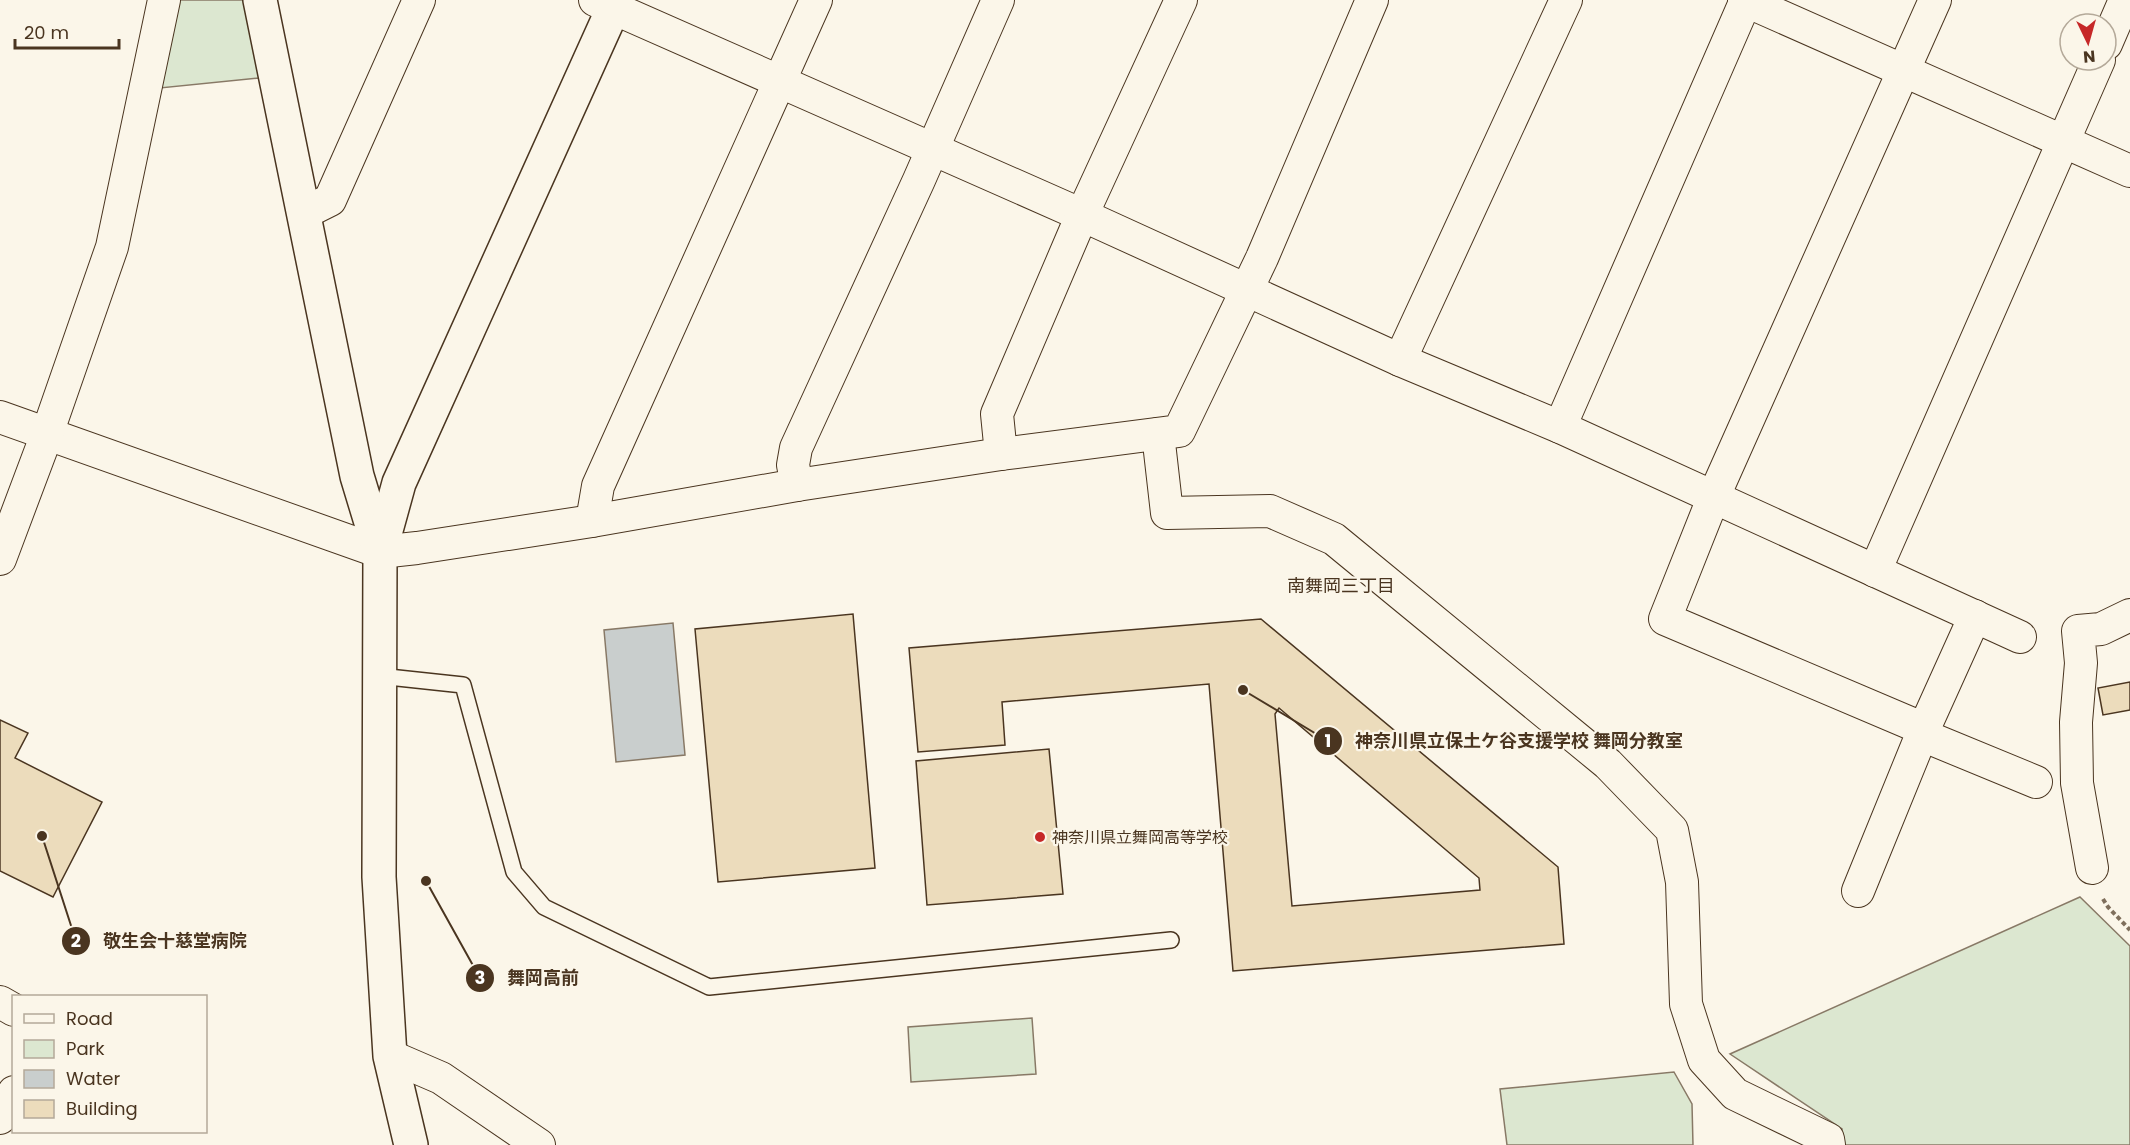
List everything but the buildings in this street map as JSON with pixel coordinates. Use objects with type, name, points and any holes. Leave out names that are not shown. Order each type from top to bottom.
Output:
[{"type":"street","points":[[0,558],[47,434],[112,247],[164,0]]},
{"type":"street","points":[[260,0],[357,476],[380,552]]},
{"type":"street","points":[[304,213],[330,200],[419,0]]},
{"type":"street","points":[[592,521],[598,486],[816,0]]},
{"type":"street","points":[[797,485],[793,465],[796,448],[998,0]]},
{"type":"street","points":[[1001,454],[997,414],[1082,215],[1181,0]]},
{"type":"street","points":[[0,417],[380,552],[592,521],[797,485],[1001,454],[1179,431],[1262,258],[1372,0]]},
{"type":"street","points":[[1400,360],[1566,0]]},
{"type":"street","points":[[1560,427],[1745,0],[2130,171]]},
{"type":"street","points":[[1935,0],[1714,496],[1665,619],[2036,782]]},
{"type":"street","points":[[2118,16],[2125,0]]},
{"type":"street","points":[[411,1145],[390,1056],[379,877],[380,552],[399,483],[608,3],[1400,360],[1560,427],[1714,496],[2020,637]]},
{"type":"street","points":[[1875,571],[2094,72]]},
{"type":"street","points":[[1158,434],[1167,513],[1270,511],[1334,539],[1608,764],[1672,830],[1682,882],[1686,1004],[1704,1060],[1736,1094],[1828,1139],[1828,1145]]},
{"type":"street","points":[[2092,868],[2077,783],[2076,722],[2081,663],[2078,631],[2101,628],[2130,615]]},
{"type":"street","points":[[1858,891],[1923,732],[1975,616]]},
{"type":"street","points":[[390,1056],[441,1078],[539,1145]]},
{"type":"street","points":[[0,1118],[12,1096]]},
{"type":"lane","points":[[379,676],[463,685],[514,872],[544,907],[709,987],[1171,940]]},
{"type":"path","points":[[2092,868],[2097,888],[2108,907],[2130,930]]},
{"type":"green space","points":[[174,0],[245,0],[259,78],[160,88]]},
{"type":"green space","points":[[2080,897],[2130,946],[2130,1145],[1841,1145],[1842,1129],[1730,1054]]},
{"type":"green space","points":[[1032,1018],[1036,1074],[911,1082],[908,1027]]},
{"type":"green space","points":[[1674,1072],[1692,1104],[1693,1145],[1507,1145],[1500,1089]]},
{"type":"water","points":[[673,623],[685,755],[616,762],[604,630]]},
{"type":"place","name":"神奈川県立保土ケ谷支援学校 舞岡分教室","points":[[1243,690]]},
{"type":"place","name":"敬生会十慈堂病院","points":[[42,836]]},
{"type":"place","name":"神奈川県立舞岡高等学校","points":[[1040,837]]},
{"type":"place","name":"舞岡高前","points":[[426,881]]},
{"type":"district","name":"南舞岡三丁目","points":[[1341,586]]}]
